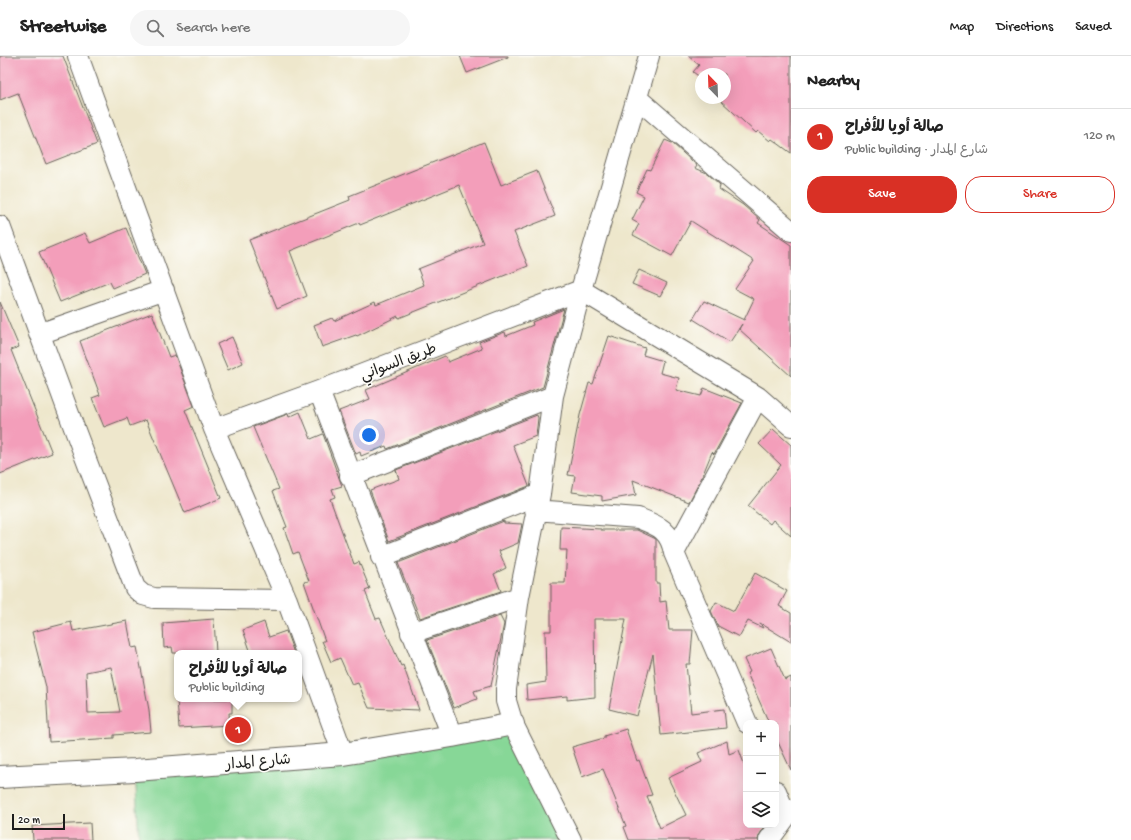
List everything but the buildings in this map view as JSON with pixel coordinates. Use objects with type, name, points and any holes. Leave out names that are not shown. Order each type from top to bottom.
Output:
[{"type":"street","points":[[78,56],[214,428],[287,600],[343,754]]},
{"type":"street","points":[[571,840],[513,724],[506,701],[506,689],[519,597],[538,502],[553,396],[581,290],[650,56]]},
{"type":"street","points":[[637,98],[791,230]]},
{"type":"street","points":[[0,226],[135,588],[143,595],[154,598],[287,600]]},
{"type":"street","points":[[39,334],[164,290]]},
{"type":"street","points":[[581,290],[758,397],[791,426]]},
{"type":"street","name":"طريق السواني","points":[[214,428],[319,391],[581,290]]},
{"type":"street","points":[[319,391],[381,557],[452,736]]},
{"type":"street","points":[[350,476],[553,396]]},
{"type":"street","points":[[674,554],[758,397]]},
{"type":"street","points":[[381,557],[538,502],[638,518],[652,523],[667,534],[672,540],[674,554],[746,720]]},
{"type":"street","points":[[411,633],[519,597]]},
{"type":"street","name":"شارع المدار","points":[[0,777],[135,770],[343,754],[452,736],[513,724]]},
{"type":"street","points":[[768,840],[789,812],[777,792]]},
{"type":"green space","points":[[513,724],[571,840],[139,840],[135,770]]},
{"type":"place","name":"صالة أويا للأفراح","points":[[238,730]]}]
